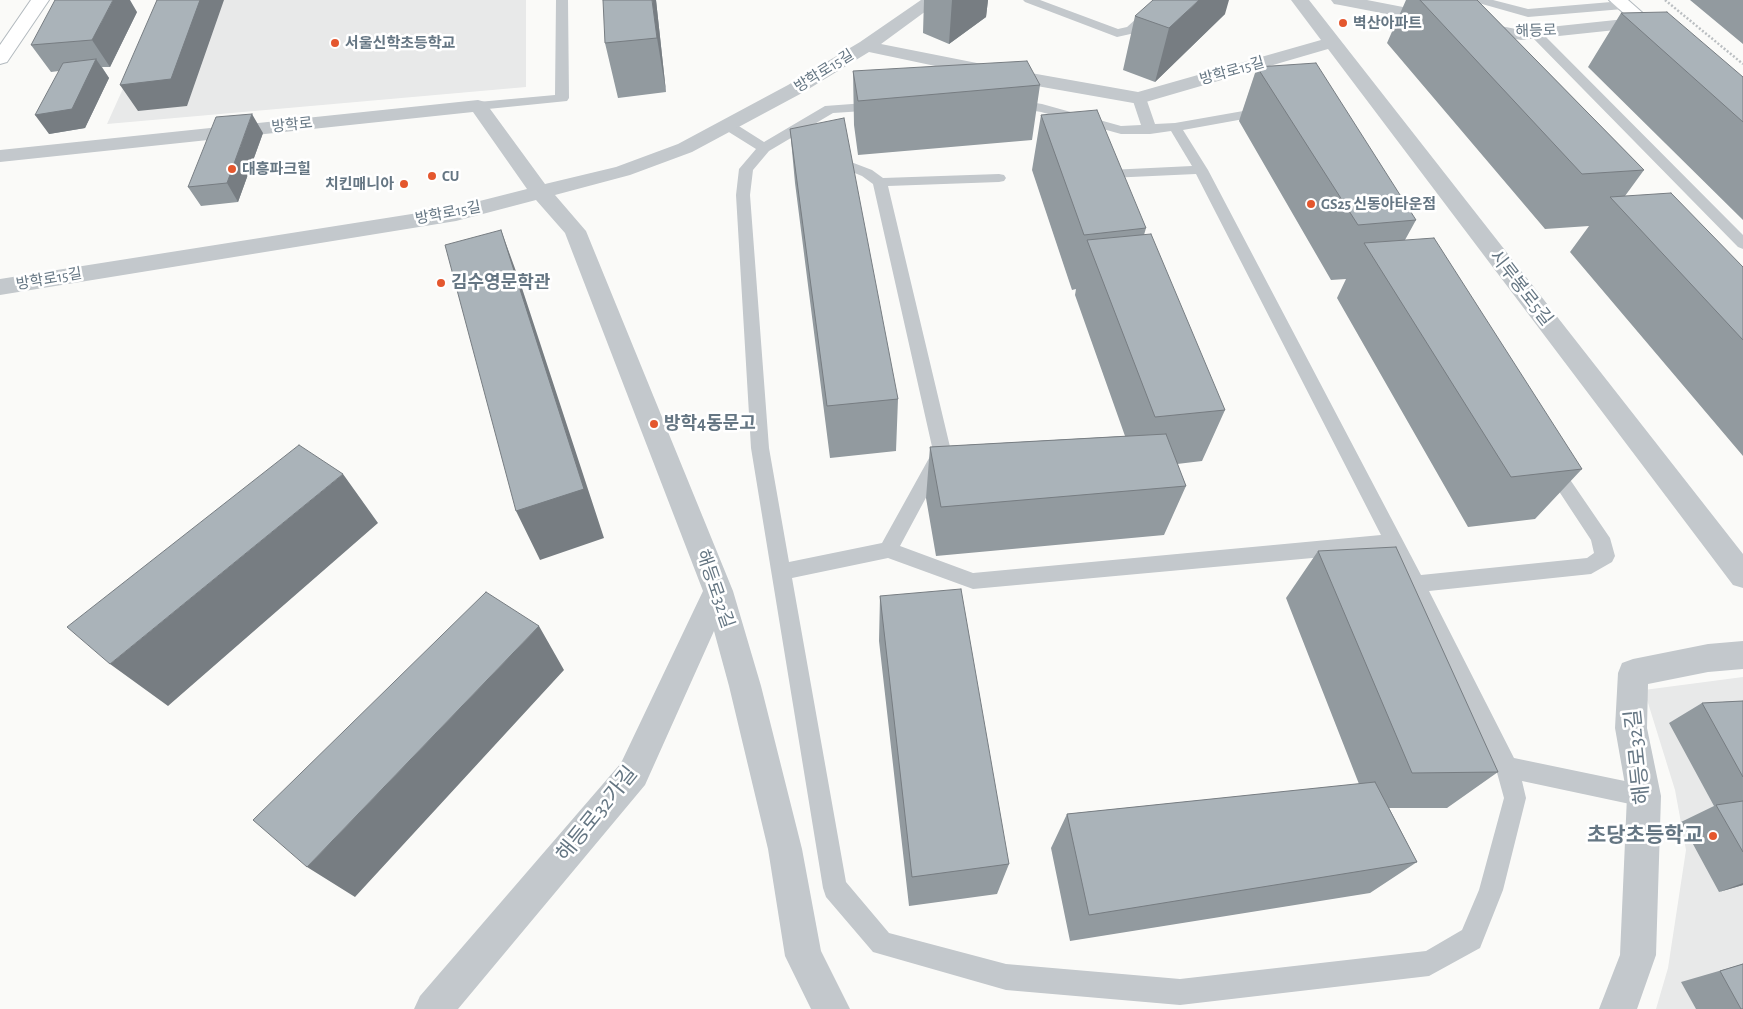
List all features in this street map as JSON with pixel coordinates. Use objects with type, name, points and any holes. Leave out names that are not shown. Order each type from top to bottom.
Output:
[{"type":"main road","points":[[0,58],[40,0]]},
{"type":"main road","points":[[1620,2],[1672,47]]},
{"type":"street","name":"방학로15길","points":[[0,288],[456,214],[623,171],[685,148],[729,126],[866,46],[932,0]]},
{"type":"street","name":"시루봉로5길","points":[[1300,0],[1743,576]]},
{"type":"street","name":"해등로","points":[[1340,0],[1521,35],[1644,22]]},
{"type":"street","name":"방학로15길","points":[[866,46],[997,73],[1138,98],[1332,42]]},
{"type":"street","name":"방학로","points":[[0,156],[478,106]]},
{"type":"street","points":[[478,106],[540,192]]},
{"type":"street","name":"해등로32길","points":[[540,192],[575,231],[718,591],[745,686],[785,849],[803,956],[831,1009]]},
{"type":"street","name":"해등로32가길","points":[[433,1009],[633,774],[718,591]]},
{"type":"street","name":"해등로32길","points":[[1618,1009],[1638,955],[1644,796],[1631,728],[1633,673],[1708,658],[1743,655]]},
{"type":"lane","points":[[478,106],[562,98],[562,0]]},
{"type":"lane","points":[[1029,0],[1117,33],[1131,30],[1164,0]]},
{"type":"lane","points":[[1479,0],[1528,13],[1620,2]]},
{"type":"lane","points":[[1535,33],[1743,244]]},
{"type":"lane","points":[[1138,98],[1150,130]]},
{"type":"lane","points":[[996,101],[1042,108],[1121,130],[1150,130],[1175,127],[1263,111],[1282,110]]},
{"type":"lane","points":[[898,105],[830,109],[764,148],[746,169],[743,195],[760,448],[835,888],[882,942],[1006,978],[1180,992],[1429,963],[1471,940],[1491,890],[1514,798],[1507,767],[1394,542],[1201,170],[1175,127]]},
{"type":"lane","points":[[729,126],[764,148]]},
{"type":"lane","points":[[781,138],[798,145]]},
{"type":"lane","points":[[815,152],[868,174],[880,182],[999,178]]},
{"type":"lane","points":[[1109,174],[1201,170]]},
{"type":"lane","points":[[880,182],[942,451],[935,467],[888,550]]},
{"type":"lane","points":[[1415,584],[1591,566],[1605,556],[1600,538],[1544,457]]},
{"type":"lane","points":[[781,572],[888,550],[973,581],[1394,542]]},
{"type":"lane","points":[[1507,767],[1644,796]]},
{"type":"path","points":[[1665,0],[1743,64]]},
{"type":"shaded area","name":"서울신학초등학교","points":[[163,0],[526,0],[526,87],[107,124]]},
{"type":"shaded area","name":"초당초등학교","points":[[1743,677],[1743,1009],[1656,1009],[1668,968],[1686,850],[1675,790],[1644,690]]},
{"type":"building","points":[[55,0],[113,0],[92,40],[31,45]]},
{"type":"building","points":[[157,0],[200,0],[171,79],[120,85]]},
{"type":"building","points":[[603,0],[652,0],[657,38],[605,43]]},
{"type":"building","points":[[1153,0],[1199,0],[1169,28],[1135,16]]},
{"type":"building","points":[[1420,0],[1477,0],[1644,170],[1582,174]]},
{"type":"building","points":[[1667,12],[1743,77],[1743,122],[1621,13]]},
{"type":"building","points":[[96,59],[72,109],[35,115],[63,63]]},
{"type":"building","points":[[1027,61],[1040,85],[858,101],[853,71]]},
{"type":"building","points":[[1316,63],[1416,220],[1358,225],[1257,67]]},
{"type":"building","points":[[1097,110],[1146,228],[1084,235],[1041,115]]},
{"type":"building","points":[[252,114],[227,183],[188,187],[216,117]]},
{"type":"building","points":[[844,118],[898,399],[827,406],[790,129]]},
{"type":"building","points":[[1671,193],[1743,267],[1743,340],[1610,197]]},
{"type":"building","points":[[501,230],[584,489],[516,511],[445,245]]},
{"type":"building","points":[[1151,234],[1225,410],[1155,417],[1087,240]]},
{"type":"building","points":[[1434,238],[1582,469],[1511,477],[1364,243]]},
{"type":"building","points":[[1166,434],[1186,486],[941,507],[930,447]]},
{"type":"building","points":[[299,445],[343,474],[110,664],[67,627]]},
{"type":"building","points":[[1396,547],[1498,772],[1412,773],[1318,551]]},
{"type":"building","points":[[961,589],[1009,864],[912,877],[880,596]]},
{"type":"building","points":[[486,592],[539,626],[307,867],[253,820]]},
{"type":"building","points":[[1743,701],[1743,777],[1702,703]]},
{"type":"building","points":[[1375,782],[1417,862],[1089,915],[1067,814]]},
{"type":"building","points":[[1743,801],[1743,852],[1716,805]]},
{"type":"building","points":[[1743,964],[1743,1009],[1741,1009],[1720,971]]},
{"type":"place","name":"벽산아파트","points":[[1343,23]]},
{"type":"place","name":"서울신학초등학교","points":[[335,43]]},
{"type":"place","name":"대흥파크힐","points":[[232,169]]},
{"type":"place","name":"CU","points":[[432,176]]},
{"type":"place","name":"치킨매니아","points":[[404,184]]},
{"type":"place","name":"GS25 신동아타운점","points":[[1311,204]]},
{"type":"place","name":"김수영문학관","points":[[441,283]]},
{"type":"place","name":"방학4동문고","points":[[654,424]]},
{"type":"place","name":"초당초등학교","points":[[1713,836]]}]
